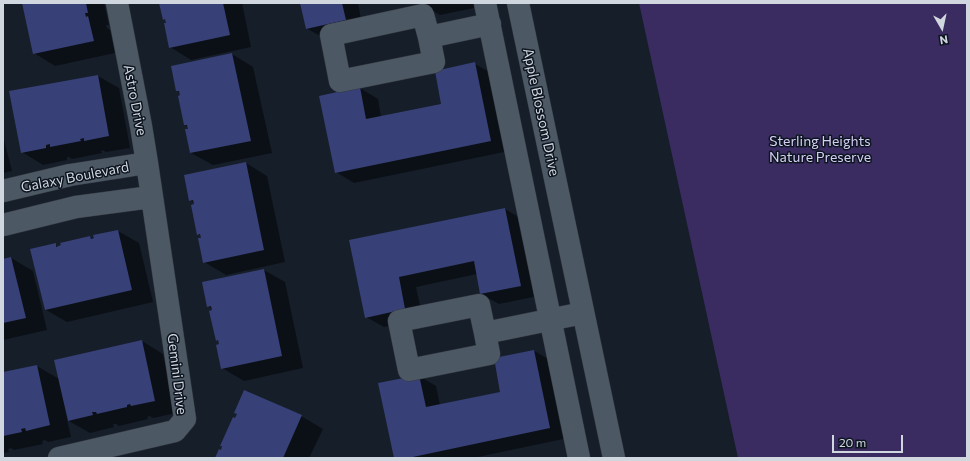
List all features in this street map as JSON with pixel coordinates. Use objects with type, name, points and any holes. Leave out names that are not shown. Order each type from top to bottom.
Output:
[{"type":"street","name":"Astro Drive","points":[[117,3],[141,126],[152,197]]},
{"type":"street","points":[[485,3],[579,458]]},
{"type":"street","name":"Apple Blossom Drive","points":[[518,3],[614,458]]},
{"type":"street","points":[[424,15],[429,37],[434,62],[340,81],[331,35],[424,15]]},
{"type":"street","name":"Apple Blossom Drive","points":[[429,37],[491,33],[525,36]]},
{"type":"street","name":"Galaxy Boulevard","points":[[3,191],[70,175],[147,163]]},
{"type":"street","name":"Apple Blossom Drive","points":[[524,193],[557,187]]},
{"type":"street","points":[[3,224],[76,207],[152,197]]},
{"type":"street","name":"Gemini Drive","points":[[59,458],[175,431],[185,419],[152,197]]},
{"type":"street","points":[[485,333],[584,313]]},
{"type":"green space","name":"Sterling Heights Nature Preserve","points":[[639,3],[967,3],[967,458],[738,458]]},
{"type":"building","points":[[22,3],[86,3],[88,13],[85,13],[86,17],[88,16],[94,41],[33,54]]},
{"type":"building","points":[[159,3],[223,3],[230,35],[169,48],[164,23],[166,23],[165,19],[163,20]]},
{"type":"building","points":[[300,3],[342,3],[346,20],[306,29]]},
{"type":"building","points":[[232,53],[251,141],[190,153],[185,129],[188,129],[187,125],[184,125],[178,96],[180,95],[179,91],[176,91],[171,66]]},
{"type":"building","points":[[475,62],[491,141],[335,173],[319,96],[360,87],[366,119],[441,104],[435,71]]},
{"type":"building","points":[[98,75],[109,136],[84,141],[84,138],[80,139],[81,141],[50,147],[50,144],[46,145],[46,148],[21,153],[9,91]]},
{"type":"building","points":[[246,162],[264,250],[203,263],[198,238],[201,238],[200,234],[197,235],[191,205],[194,204],[193,200],[189,201],[184,175]]},
{"type":"building","points":[[505,208],[521,286],[480,294],[474,261],[399,277],[405,309],[365,318],[349,240]]},
{"type":"building","points":[[118,230],[132,290],[45,310],[30,249],[56,243],[56,247],[61,245],[60,243],[90,236],[91,239],[94,238],[93,235]]},
{"type":"building","points":[[11,257],[26,318],[3,323],[3,259]]},
{"type":"building","points":[[264,269],[282,356],[221,369],[216,345],[219,344],[218,340],[216,341],[209,311],[212,310],[211,306],[207,307],[202,282]]},
{"type":"building","points":[[142,340],[155,401],[131,406],[130,404],[127,405],[127,407],[97,414],[96,412],[92,412],[93,415],[68,421],[54,360]]},
{"type":"building","points":[[534,350],[550,428],[408,458],[394,458],[378,383],[419,375],[426,407],[500,392],[494,358]]},
{"type":"building","points":[[37,365],[50,425],[26,431],[25,428],[21,429],[22,432],[3,436],[3,372]]},
{"type":"building","points":[[244,390],[302,415],[283,458],[215,458],[219,449],[221,450],[222,446],[220,446],[233,417],[235,418],[237,414],[234,413]]}]
